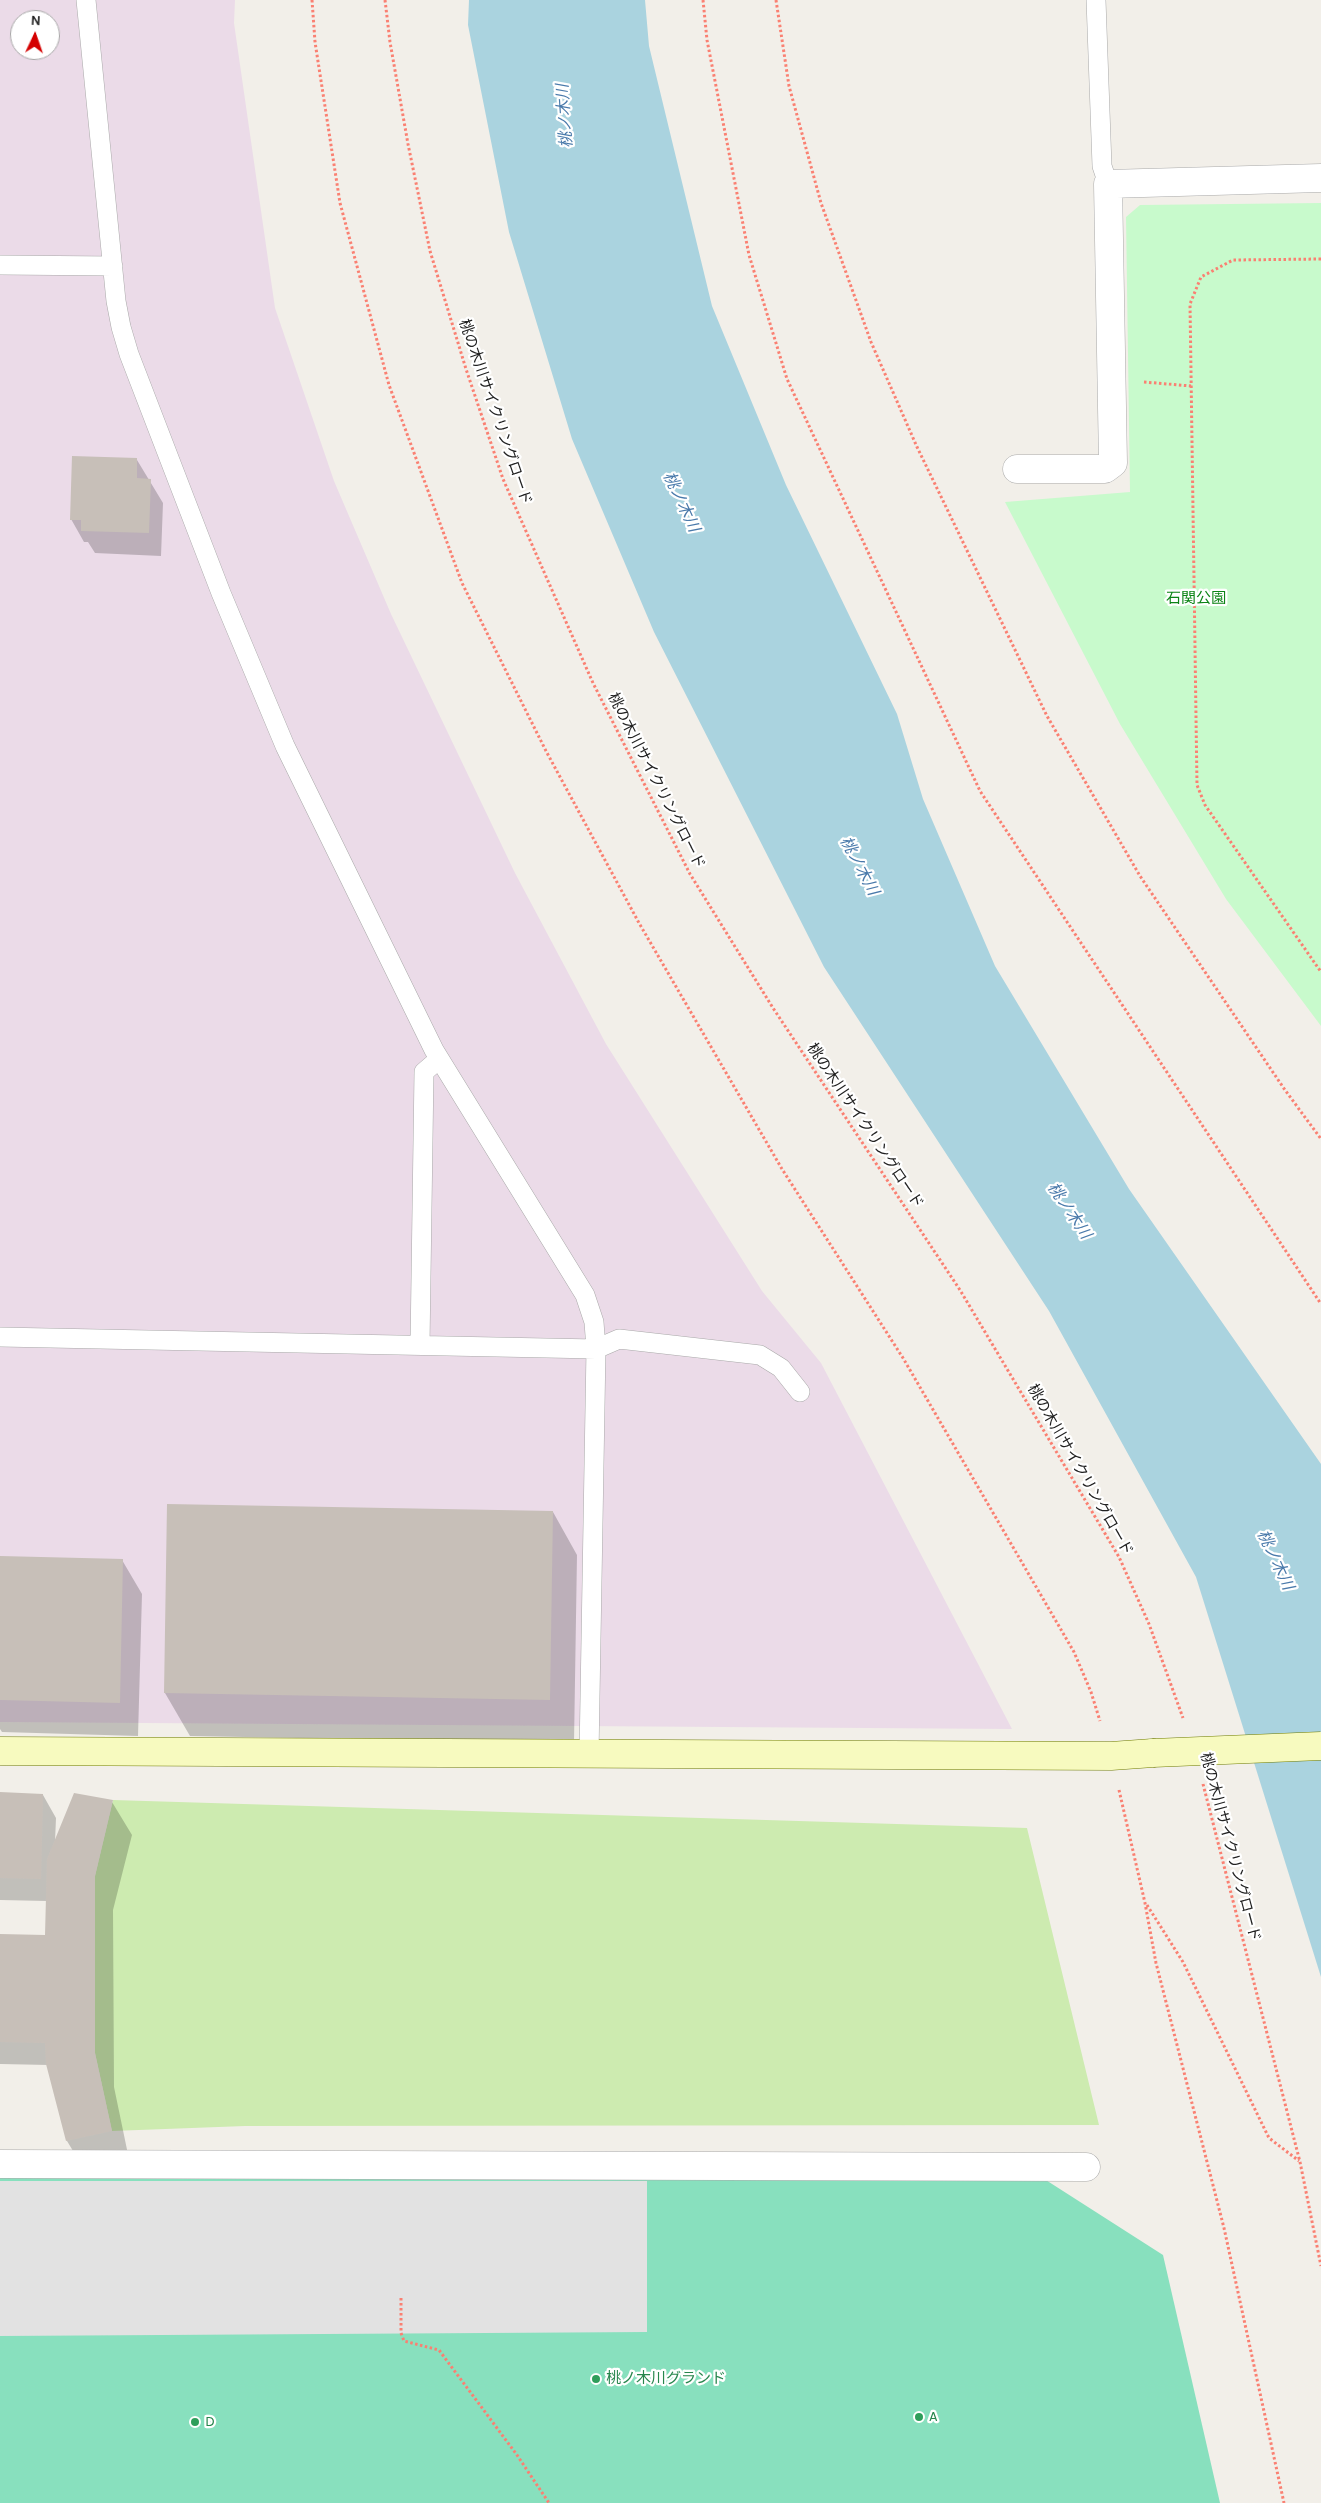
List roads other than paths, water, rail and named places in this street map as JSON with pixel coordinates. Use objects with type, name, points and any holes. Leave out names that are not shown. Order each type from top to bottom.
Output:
[{"type":"street","points":[[1017,469],[1105,469],[1113,463],[1108,184],[1321,178]]},
{"type":"street","points":[[0,1750],[589,1755],[1111,1756],[1321,1746]]},
{"type":"street","points":[[0,2164],[1086,2167]]},
{"type":"lane","points":[[86,0],[116,301],[129,354],[220,593],[285,746],[439,1059],[585,1295],[594,1322],[596,1350],[589,1755]]},
{"type":"lane","points":[[1096,0],[1102,166],[1108,184]]},
{"type":"lane","points":[[0,265],[113,266]]},
{"type":"lane","points":[[420,1345],[424,1072],[439,1059]]},
{"type":"lane","points":[[0,1337],[596,1350],[619,1339],[760,1356],[781,1368],[800,1392]]},
{"type":"water","name":"桃ノ木川","points":[[469,0],[645,0],[649,46],[712,306],[786,485],[897,714],[923,799],[995,966],[1129,1189],[1321,1464],[1321,1977],[1196,1577],[1049,1311],[824,967],[654,632],[572,439],[509,232],[468,25]]},
{"type":"place","name":"桃ノ木川グランド","points":[[596,2379]]},
{"type":"place","name":"A","points":[[919,2417]]},
{"type":"place","name":"D","points":[[195,2422]]},
{"type":"park label","name":"石関公園","points":[[1196,599]]}]
